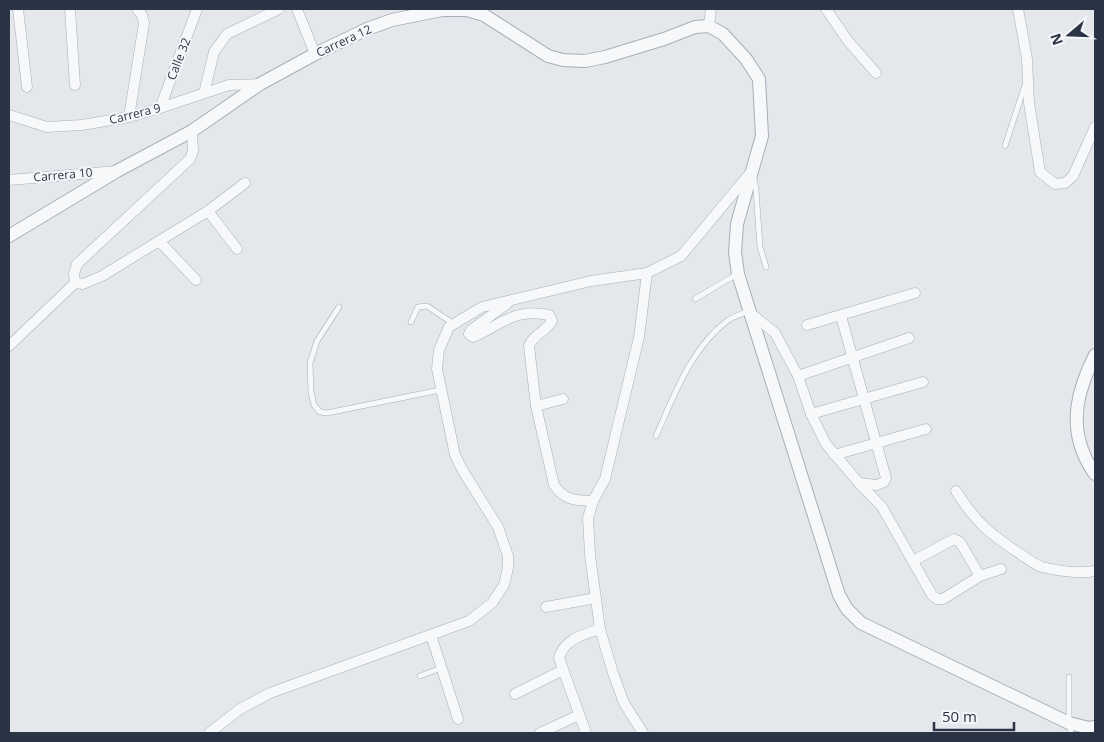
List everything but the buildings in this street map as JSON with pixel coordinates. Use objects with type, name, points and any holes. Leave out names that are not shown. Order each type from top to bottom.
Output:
[{"type":"street","points":[[18,9],[27,87]]},
{"type":"street","points":[[70,9],[75,85]]},
{"type":"street","points":[[128,117],[144,23],[142,15],[137,9]]},
{"type":"street","name":"Calle 32","points":[[160,108],[197,9]]},
{"type":"street","points":[[204,93],[214,52],[227,34],[279,9]]},
{"type":"street","points":[[297,9],[315,54]]},
{"type":"street","points":[[711,9],[709,26],[723,34],[746,59],[760,79],[762,136],[737,224],[735,252],[738,274],[839,595],[847,609],[861,622],[1070,728],[1095,727]]},
{"type":"street","points":[[826,9],[848,41],[876,73]]},
{"type":"street","points":[[1018,9],[1027,59],[1030,103],[1040,172],[1055,184],[1065,183],[1073,176],[1095,127]]},
{"type":"street","name":"Carrera 12","points":[[9,236],[116,171],[192,131],[260,84],[315,54],[367,29],[392,20],[442,10],[467,10],[484,15],[548,56],[563,60],[584,61],[622,52],[696,27],[709,26]]},
{"type":"street","name":"Carrera 9","points":[[9,115],[47,127],[82,126],[128,117],[229,85],[260,84]]},
{"type":"street","points":[[75,283],[76,264],[190,158],[193,151],[192,131]]},
{"type":"street","name":"Carrera 10","points":[[9,180],[116,171]]},
{"type":"street","points":[[209,733],[240,709],[270,693],[469,621],[492,603],[504,585],[508,568],[508,556],[498,527],[462,471],[455,455],[437,369],[439,350],[449,327],[482,307],[591,280],[647,272],[681,256],[751,171]]},
{"type":"street","points":[[75,283],[83,284],[90,282],[160,242],[208,212],[245,183]]},
{"type":"street","points":[[208,212],[237,249]]},
{"type":"street","points":[[160,242],[196,280]]},
{"type":"street","points":[[643,733],[624,704],[600,628],[590,555],[588,518],[593,502],[605,479],[639,337],[647,272]]},
{"type":"street","points":[[9,346],[75,283]]},
{"type":"street","points":[[807,325],[915,294]]},
{"type":"street","points":[[512,299],[471,330],[469,334],[473,336],[509,317],[523,313],[548,315],[552,321],[549,326],[532,339],[529,346],[536,406],[554,485],[558,491],[570,500],[593,502]]},
{"type":"street","points":[[749,311],[775,333],[798,376],[811,414],[826,444],[859,483],[882,506],[932,594],[937,599],[943,598],[980,576],[1001,569]]},
{"type":"street","points":[[841,316],[886,478],[884,482],[876,485],[859,483]]},
{"type":"street","points":[[798,376],[853,359],[909,338]]},
{"type":"street","points":[[1095,355],[1077,402],[1076,424],[1081,447],[1095,474]]},
{"type":"street","points":[[811,414],[922,382]]},
{"type":"street","points":[[536,406],[563,399]]},
{"type":"street","points":[[834,455],[926,429]]},
{"type":"street","points":[[956,491],[970,513],[985,528],[1001,541],[1040,566],[1081,573],[1095,571]]},
{"type":"street","points":[[913,561],[954,540],[960,542],[980,576]]},
{"type":"street","points":[[546,607],[596,598]]},
{"type":"street","points":[[586,733],[559,658],[561,649],[569,641],[600,628]]},
{"type":"street","points":[[431,635],[458,719]]},
{"type":"street","points":[[515,694],[563,670]]},
{"type":"street","points":[[540,733],[579,715]]},
{"type":"lane","points":[[1006,146],[1028,75]]},
{"type":"lane","points":[[751,171],[756,190],[760,247],[766,267]]},
{"type":"lane","points":[[695,299],[738,274]]},
{"type":"lane","points":[[411,322],[418,307],[427,306],[454,324]]},
{"type":"lane","points":[[339,307],[317,341],[310,363],[311,392],[314,405],[320,412],[327,413],[440,390]]},
{"type":"lane","points":[[656,436],[677,388],[694,358],[706,342],[728,320],[749,311]]},
{"type":"lane","points":[[420,676],[441,668]]},
{"type":"lane","points":[[1069,677],[1070,728]]}]
